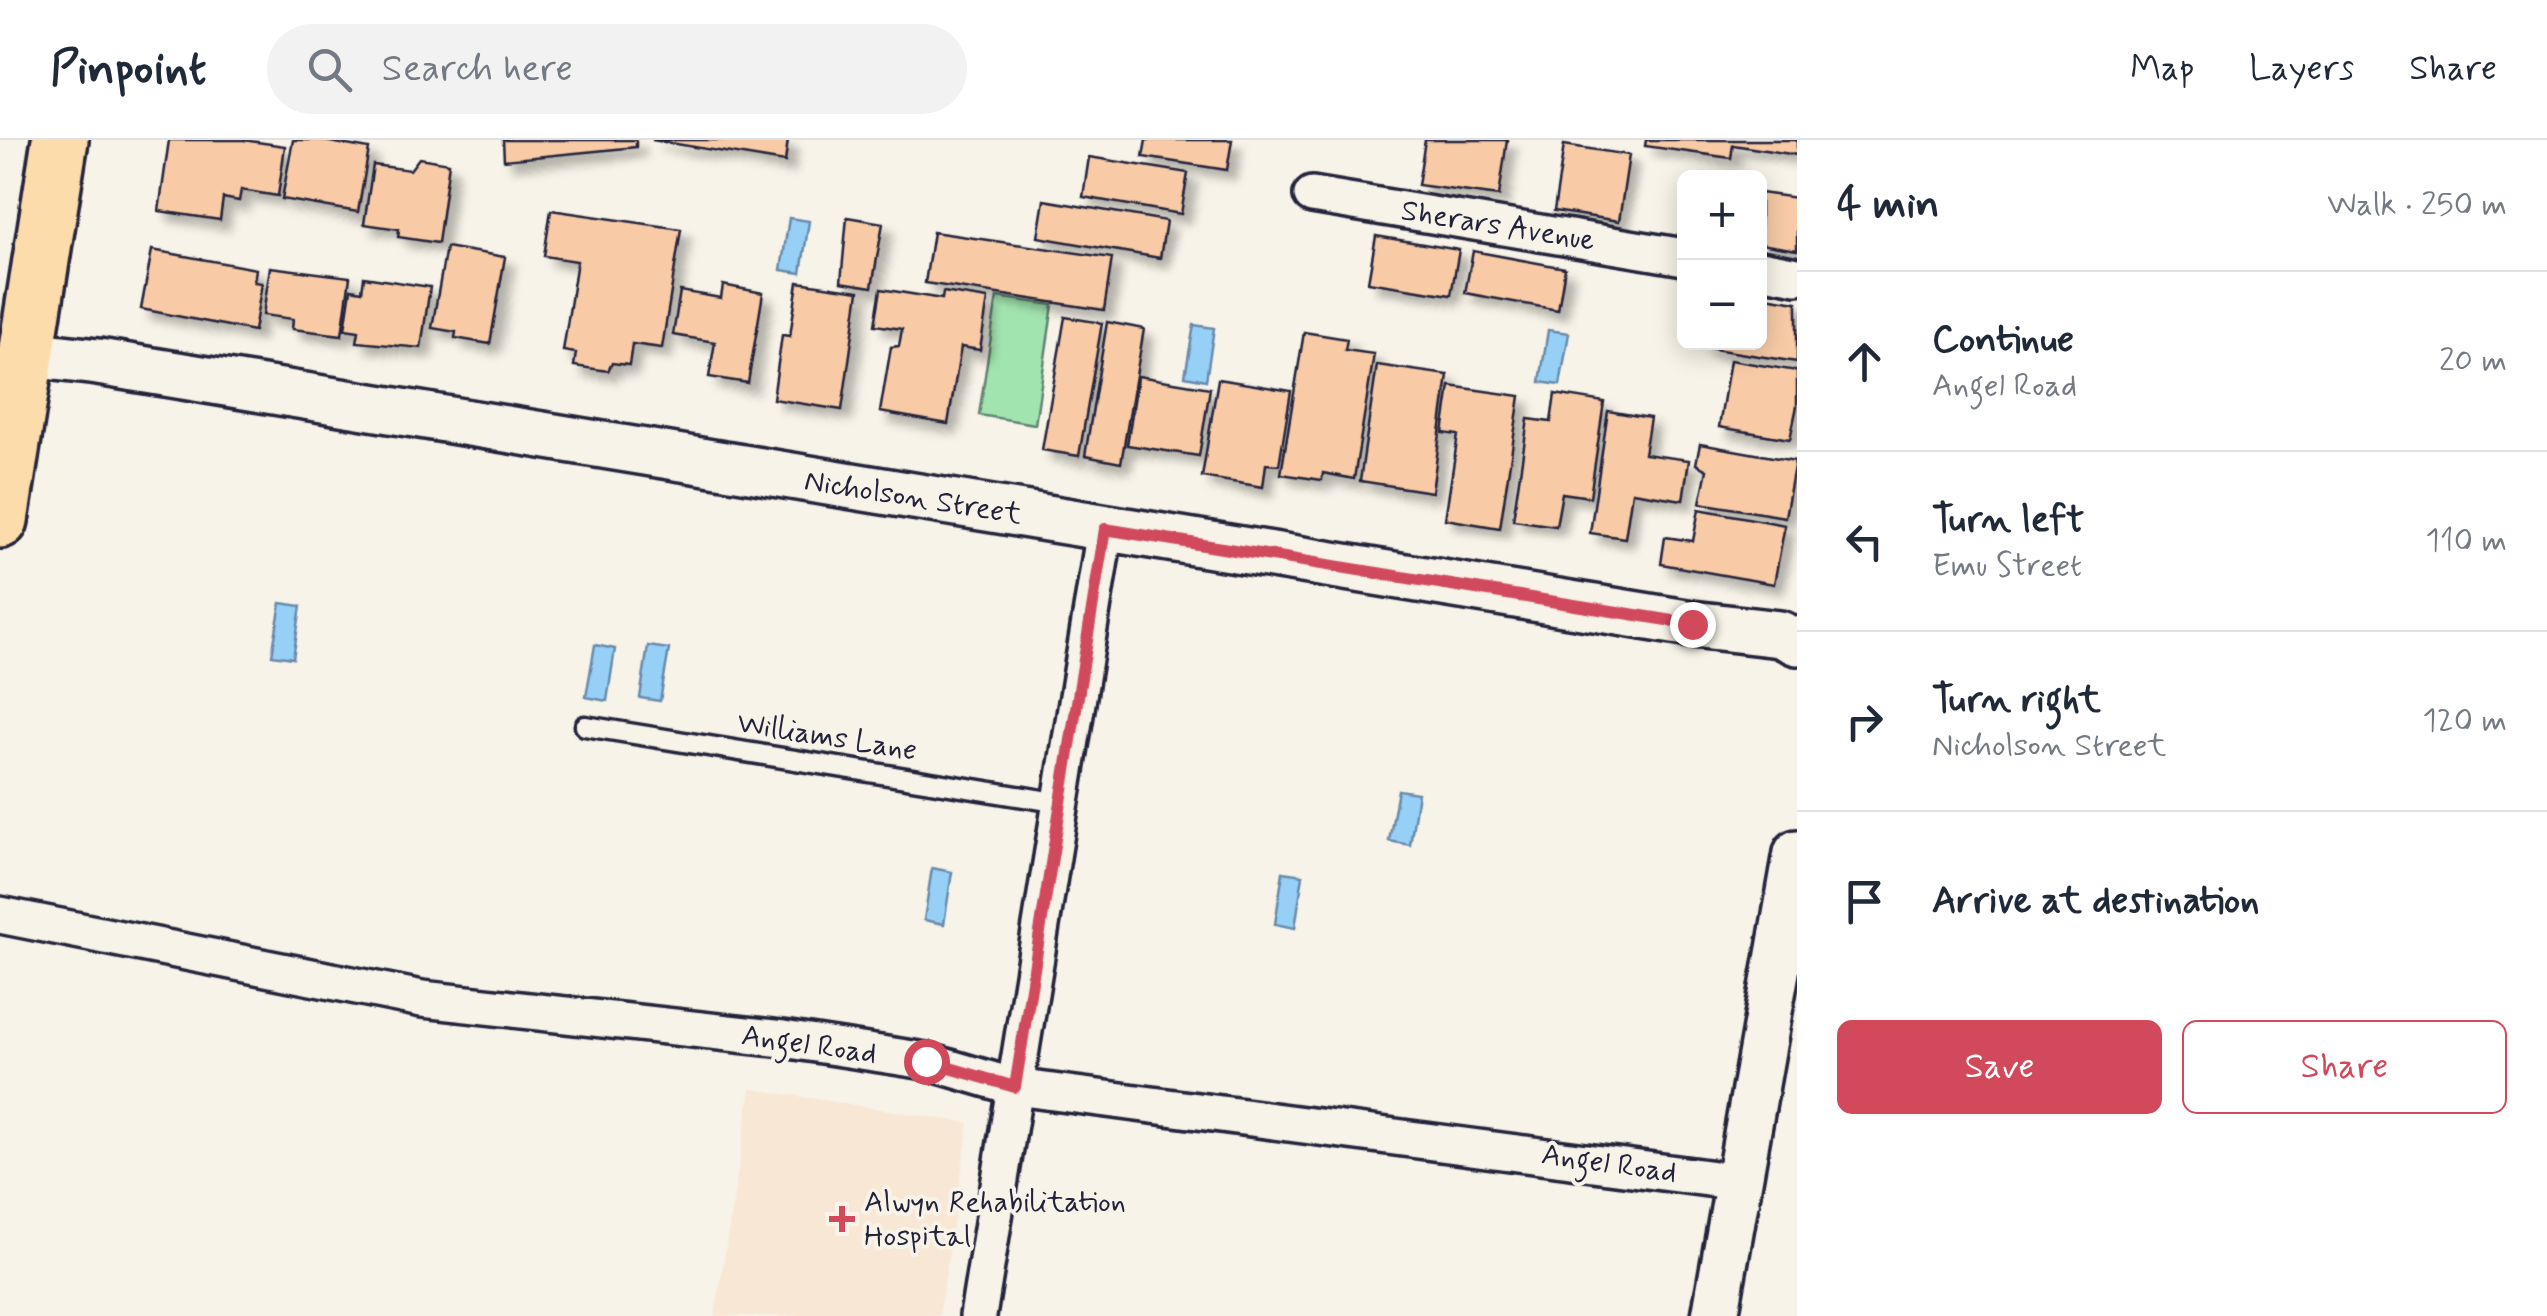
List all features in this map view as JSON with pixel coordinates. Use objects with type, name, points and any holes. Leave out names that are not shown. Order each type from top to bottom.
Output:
[{"type":"main road","points":[[0,520],[60,140]]},
{"type":"street","name":"Sherars Avenue","points":[[1312,195],[1677,256]]},
{"type":"street","points":[[1767,270],[1797,276]]},
{"type":"street","name":"Nicholson Street","points":[[28,354],[98,362],[1692,624],[1780,634],[1797,642]]},
{"type":"street","points":[[978,1316],[1105,529]]},
{"type":"street","points":[[1714,1316],[1738,1182],[1784,1012],[1797,853]]},
{"type":"street","name":"Angel Road","points":[[0,915],[422,999],[819,1045],[926,1061],[1015,1087],[1738,1182]]},
{"type":"lane","name":"Williams Lane","points":[[585,726],[1061,803]]},
{"type":"shaded area","name":"Alwyn Rehabilitation Hospital","points":[[751,1089],[969,1123],[939,1316],[715,1316]]},
{"type":"green space","points":[[997,297],[1053,305],[1035,424],[979,415]]},
{"type":"water","points":[[789,218],[809,221],[801,273],[781,270]]},
{"type":"water","points":[[1194,325],[1214,328],[1206,380],[1185,376]]},
{"type":"water","points":[[1548,330],[1569,333],[1560,385],[1540,382]]},
{"type":"water","points":[[281,603],[301,606],[293,658],[272,655]]},
{"type":"water","points":[[595,645],[615,649],[607,701],[586,697]]},
{"type":"water","points":[[648,646],[669,649],[660,701],[640,698]]},
{"type":"water","points":[[1398,790],[1418,793],[1410,845],[1389,841]]},
{"type":"water","points":[[932,868],[952,872],[944,924],[924,920]]},
{"type":"water","points":[[1283,872],[1303,875],[1295,928],[1275,924]]},
{"type":"building","points":[[169,140],[243,140],[285,146],[278,196],[241,190],[239,201],[223,198],[220,220],[159,211]]},
{"type":"building","points":[[293,140],[319,140],[369,149],[358,212],[282,199]]},
{"type":"building","points":[[503,140],[636,140],[636,147],[504,160]]},
{"type":"building","points":[[652,140],[788,140],[785,162]]},
{"type":"building","points":[[1146,140],[1232,140],[1227,170],[1143,157]]},
{"type":"building","points":[[1425,140],[1507,140],[1499,196],[1418,185]]},
{"type":"building","points":[[1646,140],[1797,140],[1797,155],[1733,145],[1731,158],[1645,146]]},
{"type":"building","points":[[1564,145],[1629,155],[1619,221],[1554,211]]},
{"type":"building","points":[[1089,157],[1188,173],[1181,214],[1083,197]]},
{"type":"building","points":[[419,158],[449,163],[438,243],[398,237],[399,229],[364,224],[373,165],[410,170]]},
{"type":"building","points":[[1767,194],[1797,198],[1797,250],[1767,245]]},
{"type":"building","points":[[1044,200],[1166,221],[1160,258],[1038,237]]},
{"type":"building","points":[[551,210],[681,229],[662,348],[632,344],[629,365],[612,363],[608,371],[574,366],[576,353],[563,351],[577,261],[544,256]]},
{"type":"building","points":[[847,217],[883,223],[872,287],[841,282]]},
{"type":"building","points":[[933,232],[1112,258],[1104,310],[925,283]]},
{"type":"building","points":[[1376,236],[1459,250],[1451,295],[1368,282]]},
{"type":"building","points":[[446,247],[505,257],[490,344],[455,338],[456,332],[432,328]]},
{"type":"building","points":[[152,250],[256,269],[254,282],[262,283],[254,331],[141,309]]},
{"type":"building","points":[[1473,251],[1565,268],[1558,310],[1465,293]]},
{"type":"building","points":[[270,267],[350,277],[342,335],[292,329],[293,319],[263,315]]},
{"type":"building","points":[[364,277],[430,287],[421,348],[357,342],[359,331],[345,329],[351,289],[362,291]]},
{"type":"building","points":[[798,282],[859,291],[842,410],[773,399],[782,335],[790,336]]},
{"type":"building","points":[[723,285],[763,293],[748,383],[709,377],[715,342],[673,335],[680,291],[721,298]]},
{"type":"building","points":[[881,289],[942,299],[943,292],[988,299],[980,350],[961,347],[948,424],[880,412],[891,347],[899,346],[902,329],[875,325]]},
{"type":"building","points":[[1767,297],[1797,302],[1797,362],[1720,350],[1767,350]]},
{"type":"building","points":[[1065,317],[1102,323],[1079,456],[1042,450]]},
{"type":"building","points":[[1107,322],[1144,329],[1121,463],[1085,456]]},
{"type":"building","points":[[1304,332],[1347,339],[1345,350],[1374,354],[1354,479],[1323,473],[1322,480],[1281,474]]},
{"type":"building","points":[[1730,360],[1797,371],[1797,406],[1790,439],[1719,427]]},
{"type":"building","points":[[1377,365],[1448,375],[1432,492],[1360,481]]},
{"type":"building","points":[[1138,376],[1210,388],[1199,456],[1127,445]]},
{"type":"building","points":[[1218,379],[1291,391],[1279,465],[1266,464],[1263,487],[1202,477]]},
{"type":"building","points":[[1450,386],[1520,396],[1500,528],[1445,519],[1458,435],[1443,433]]},
{"type":"building","points":[[1555,394],[1604,402],[1590,497],[1562,493],[1556,526],[1513,520],[1528,419],[1551,422]]},
{"type":"building","points":[[1608,411],[1650,418],[1644,454],[1689,460],[1683,500],[1632,492],[1625,538],[1590,533]]},
{"type":"building","points":[[1700,444],[1795,461],[1785,517],[1700,503],[1707,470],[1696,464]]},
{"type":"building","points":[[1699,509],[1785,525],[1774,584],[1661,564],[1665,537],[1693,541]]},
{"type":"place","name":"Alwyn Rehabilitation Hospital","points":[[842,1219]]},
{"type":"route","points":[[926,1061],[1015,1087],[1105,529],[1692,624]]}]
